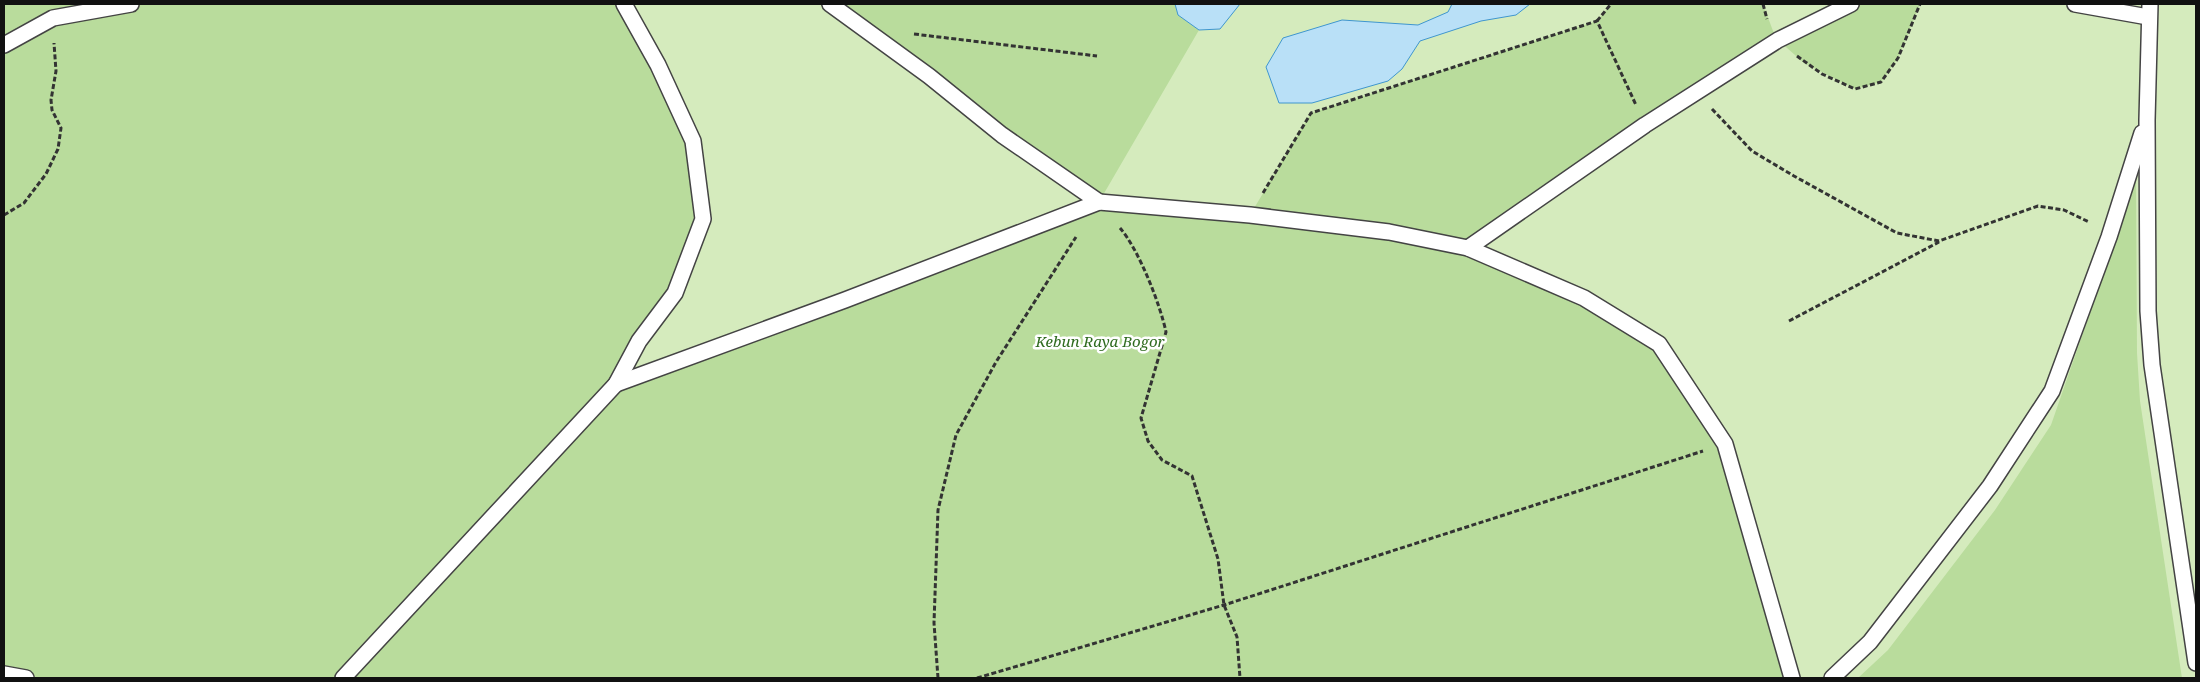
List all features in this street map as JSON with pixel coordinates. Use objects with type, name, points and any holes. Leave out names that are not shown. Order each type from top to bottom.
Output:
[{"type":"lane","points":[[4,45],[53,18],[131,4]]},
{"type":"lane","points":[[343,678],[616,384],[639,341],[675,293],[703,219],[693,141],[658,65],[624,4]]},
{"type":"lane","points":[[830,4],[929,76],[1002,135],[1098,202]]},
{"type":"lane","points":[[1468,248],[1645,125],[1778,40],[1851,4]]},
{"type":"lane","points":[[2075,4],[2149,10],[2147,120],[2148,312],[2152,365],[2196,663]]},
{"type":"lane","points":[[1832,678],[1870,642],[1990,486],[2052,391],[2109,237],[2147,120]]},
{"type":"lane","points":[[616,384],[836,304],[1098,202],[1250,215],[1389,232],[1468,248],[1584,298],[1659,344],[1725,444],[1792,678]]},
{"type":"lane","points":[[4,674],[26,678]]},
{"type":"path","points":[[1250,215],[1311,113],[1597,21],[1611,4]]},
{"type":"path","points":[[1763,4],[1778,40],[1804,63],[1854,89],[1881,82],[1898,58],[1920,4]]},
{"type":"path","points":[[4,215],[24,202],[46,174],[58,149],[61,128],[52,110],[51,100],[56,71],[53,18]]},
{"type":"path","points":[[1597,21],[1645,125]]},
{"type":"path","points":[[912,34],[1096,56]]},
{"type":"path","points":[[1696,93],[1752,151],[1897,232],[1939,241]]},
{"type":"path","points":[[938,678],[934,623],[938,510],[956,435],[996,362],[1098,202],[1129,238],[1163,319],[1166,332],[1141,418],[1148,441],[1162,460],[1192,476],[1218,559],[1224,605],[1237,637],[1240,678]]},
{"type":"path","points":[[1789,321],[1939,241],[2038,206],[2064,210],[2086,220],[2109,237]]},
{"type":"path","points":[[977,678],[1224,605],[1725,444]]},
{"type":"green space","name":"Kebun Raya Bogor","points":[[4,4],[2196,4],[2196,678],[4,678]]},
{"type":"green space","name":"Kebun Raya Bogor","points":[[4,4],[624,4],[693,141],[703,219],[675,293],[617,383],[1098,202],[830,4],[1175,4],[1178,15],[1199,30],[1099,202],[1250,215],[1311,113],[1597,21],[1611,4],[1763,4],[1778,40],[1468,248],[1659,344],[1725,444],[1792,678],[4,678]]},
{"type":"green space","points":[[1851,4],[1920,4],[1898,58],[1881,82],[1855,89],[1804,63],[1778,40]]},
{"type":"green space","points":[[2136,168],[2137,353],[2140,401],[2182,678],[1858,678],[1888,650],[1995,510],[2051,425],[2132,192]]},
{"type":"water","points":[[1175,4],[1240,4],[1220,29],[1199,30],[1178,15]]},
{"type":"water","points":[[1452,4],[1530,4],[1516,15],[1481,21],[1420,41],[1402,69],[1388,81],[1312,103],[1279,103],[1266,67],[1283,38],[1342,20],[1418,25],[1448,12]]}]
